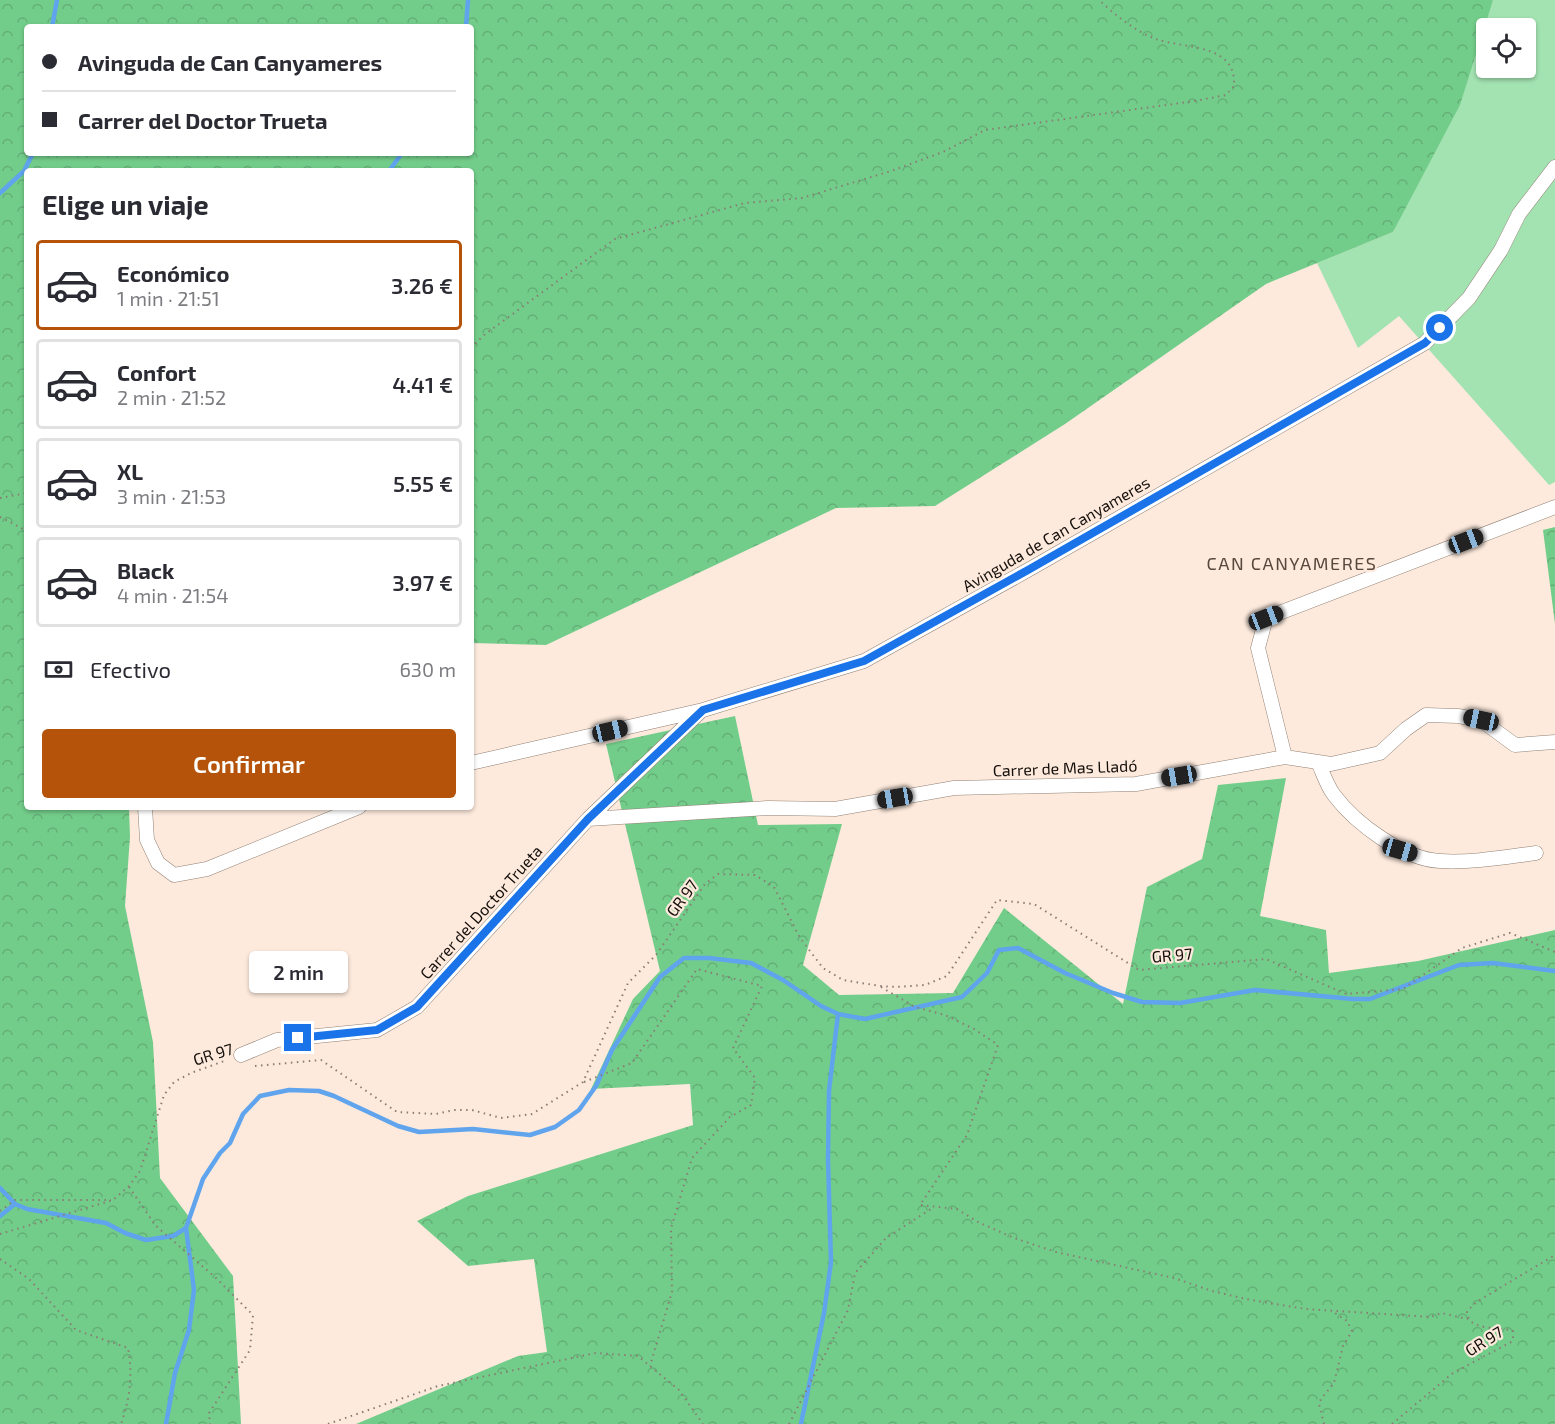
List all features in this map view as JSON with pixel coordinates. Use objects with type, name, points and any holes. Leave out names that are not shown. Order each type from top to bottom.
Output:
[{"type":"street","name":"Avinguda de Can Canyameres","points":[[474,762],[703,710],[864,661],[1425,343],[1469,298],[1501,250],[1519,214],[1555,167]]},
{"type":"street","points":[[1285,757],[1258,648],[1266,618],[1555,507]]},
{"type":"street","name":"Carrer del Doctor Trueta","points":[[241,1055],[277,1040],[377,1030],[417,1007],[588,819],[703,710]]},
{"type":"street","name":"Carrer de Mas Lladó","points":[[588,819],[768,808],[835,809],[954,788],[1136,784],[1285,757],[1331,764],[1380,753],[1406,729],[1426,715],[1458,716],[1481,720],[1515,745],[1555,742]]},
{"type":"street","points":[[1540,743],[1555,747]]},
{"type":"street","points":[[1318,762],[1333,795],[1372,833],[1400,850],[1438,861],[1470,861],[1536,853]]},
{"type":"street","points":[[145,810],[147,840],[158,864],[174,875],[207,869],[352,810]]},
{"type":"path","points":[[474,345],[484,335],[615,239],[745,203],[802,198],[944,152],[985,130],[1195,101],[1226,94],[1234,86],[1235,75],[1230,64],[1215,53],[1156,39],[1118,17],[1099,0]]},
{"type":"path","points":[[0,498],[24,494]]},
{"type":"path","points":[[0,517],[24,529]]},
{"type":"path","name":"GR 97","points":[[0,1234],[113,1200],[129,1186],[140,1171],[164,1095],[174,1082],[191,1073],[241,1055],[247,1066],[321,1060],[397,1112],[435,1114],[454,1110],[472,1110],[501,1118],[532,1114],[583,1082],[628,983],[656,955],[705,884],[718,874],[755,875],[774,887],[800,938],[824,968],[843,980],[880,986],[925,985],[947,976],[997,900],[1034,904],[1139,970],[1266,959],[1346,994],[1404,989],[1462,948],[1510,933],[1555,952]]},
{"type":"path","points":[[583,1082],[632,1063],[697,969],[762,986],[733,1048],[755,1078],[751,1105],[730,1117],[692,1158],[671,1228],[672,1292],[650,1366]]},
{"type":"path","points":[[880,986],[915,1007],[945,1015],[974,1029],[998,1045],[967,1135],[920,1205],[957,1209],[978,1222],[1014,1238],[1056,1252],[1174,1278],[1212,1291],[1246,1299],[1306,1309],[1431,1317],[1441,1313],[1468,1319]]},
{"type":"path","points":[[129,1186],[156,1226],[216,1278],[253,1315],[250,1350],[209,1413],[210,1424]]},
{"type":"path","points":[[0,1210],[15,1200],[113,1200]]},
{"type":"path","points":[[789,1424],[848,1310],[855,1273],[886,1238],[934,1207]]},
{"type":"path","name":"GR 97","points":[[1392,1424],[1454,1373],[1508,1344],[1513,1339],[1513,1331],[1490,1329],[1468,1319],[1469,1307],[1555,1255]]},
{"type":"path","points":[[0,1259],[29,1279],[76,1330],[128,1348],[132,1366],[128,1403],[121,1424]]},
{"type":"path","points":[[1324,1424],[1319,1404],[1334,1383],[1343,1346],[1352,1331],[1347,1321],[1332,1311]]},
{"type":"path","points":[[327,1424],[438,1386],[596,1353],[638,1356],[679,1390],[703,1424]]},
{"type":"green space","points":[[0,0],[1493,0],[1487,18],[1476,18],[1476,54],[1460,105],[1393,232],[1266,284],[1065,424],[935,506],[836,508],[546,645],[474,643],[474,168],[24,168],[24,810],[129,810],[130,837],[125,906],[153,1042],[160,1178],[233,1276],[241,1424],[0,1424]]},
{"type":"green space","points":[[1493,0],[1555,0],[1555,482],[1549,485],[1399,316],[1358,348],[1317,263],[1393,232],[1476,39],[1476,78],[1536,78],[1536,18],[1485,18]]},
{"type":"green space","points":[[1555,527],[1555,624],[1543,530]]},
{"type":"green space","points":[[735,716],[758,825],[842,824],[803,965],[839,995],[953,993],[1004,908],[1123,1004],[1147,887],[1202,859],[1218,785],[1286,778],[1260,916],[1326,930],[1329,973],[1418,961],[1555,930],[1555,1424],[356,1424],[518,1356],[547,1352],[534,1259],[468,1266],[417,1221],[468,1196],[693,1125],[690,1084],[591,1089],[633,999],[660,971],[606,744]]},
{"type":"waterway","points":[[53,24],[57,0]]},
{"type":"waterway","points":[[466,24],[468,0]]},
{"type":"waterway","points":[[26,168],[32,156]]},
{"type":"waterway","points":[[391,168],[400,156]]},
{"type":"waterway","points":[[0,193],[24,171]]},
{"type":"waterway","points":[[0,1216],[15,1204],[27,1209],[106,1223],[146,1240],[173,1236],[186,1228],[203,1179],[220,1153],[230,1143],[243,1114],[260,1096],[289,1090],[319,1091],[398,1126],[419,1132],[473,1129],[530,1135],[555,1127],[579,1110],[596,1086],[612,1050],[660,977],[684,958],[709,958],[751,963],[783,980],[821,1006],[838,1014],[865,1019],[962,997],[987,973],[999,950],[1018,948],[1065,973],[1142,1002],[1180,1003],[1255,990],[1370,999],[1459,965],[1493,963],[1555,971]]},
{"type":"waterway","points":[[801,1424],[824,1313],[831,1262],[828,1160],[829,1091],[838,1014]]},
{"type":"waterway","points":[[0,1188],[15,1204]]},
{"type":"waterway","points":[[166,1424],[175,1373],[189,1330],[194,1290],[186,1228]]},
{"type":"district","name":"CAN CANYAMERES","points":[[1292,564]]},
{"type":"route","points":[[298,1038],[377,1030],[417,1007],[588,819],[703,710],[864,661],[1425,343],[1440,328]]}]
